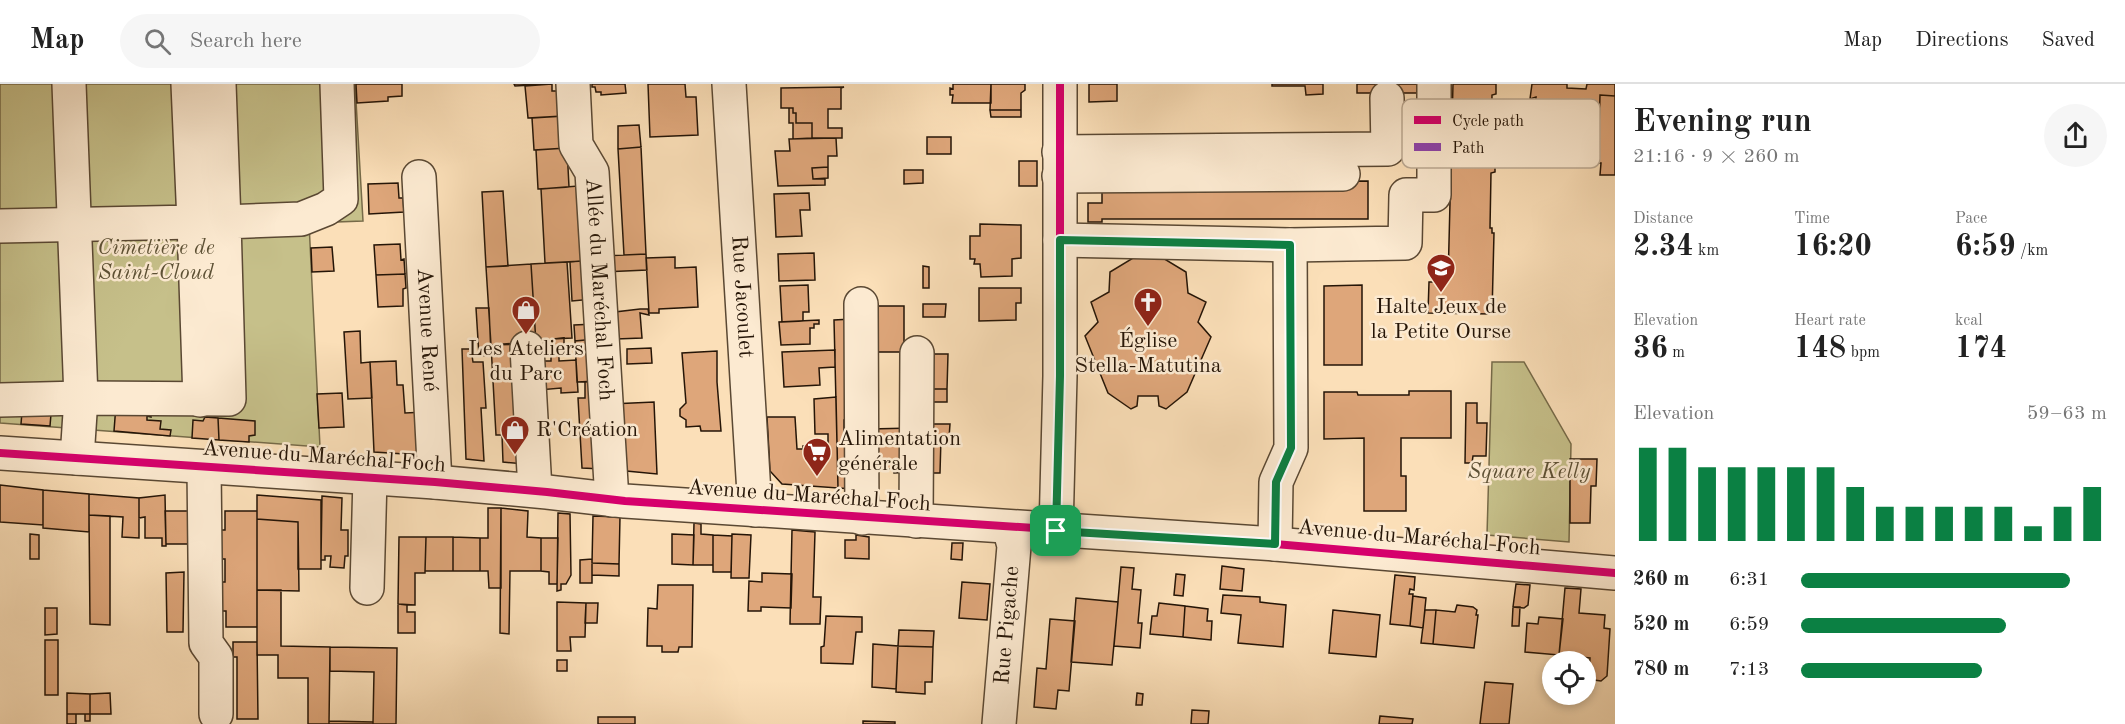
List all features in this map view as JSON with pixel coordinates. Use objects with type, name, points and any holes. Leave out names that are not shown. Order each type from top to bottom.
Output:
[{"type":"street","points":[[69,84],[81,398],[77,458]]},
{"type":"street","points":[[0,399],[229,399],[209,222],[188,84]]},
{"type":"street","points":[[209,222],[219,84]]},
{"type":"street","points":[[0,226],[301,219],[326,209],[341,199],[337,84]]},
{"type":"street","name":"Allée du Maréchal Foch","points":[[573,84],[576,145],[592,171],[612,500]]},
{"type":"street","name":"Rue Jacoulet","points":[[729,84],[755,510]]},
{"type":"street","points":[[1056,531],[1060,376],[1060,84]]},
{"type":"street","points":[[1059,164],[1388,149],[1387,98]]},
{"type":"street","points":[[1059,164],[1343,174]]},
{"type":"street","points":[[1060,240],[1290,245],[1406,243],[1406,195],[1434,195],[1434,168]]},
{"type":"street","name":"Avenue René","points":[[419,177],[435,483]]},
{"type":"street","points":[[1275,544],[1276,482],[1291,448],[1290,245]]},
{"type":"street","points":[[861,304],[862,518]]},
{"type":"street","points":[[527,348],[535,490]]},
{"type":"street","points":[[916,521],[918,353]]},
{"type":"street","name":"Avenue du Maréchal Foch","points":[[0,453],[535,490],[612,500],[862,518],[1275,544],[1615,573]]},
{"type":"street","points":[[204,467],[206,643],[216,657],[216,714]]},
{"type":"street","points":[[367,588],[370,478]]},
{"type":"street","name":"Rue Pigache","points":[[999,724],[1014,546],[1009,527]]},
{"type":"green space","name":"Cimetière de Saint-Cloud","points":[[0,84],[355,84],[363,221],[309,223],[320,447],[0,423]]},
{"type":"green space","name":"Square Kelly","points":[[1492,362],[1524,362],[1571,444],[1569,542],[1487,535]]},
{"type":"building","points":[[356,84],[402,84],[402,96],[388,97],[388,101],[357,103]]},
{"type":"building","points":[[514,84],[550,84],[515,86]]},
{"type":"building","points":[[552,84],[552,91],[562,91],[563,116],[528,118],[525,86]]},
{"type":"building","points":[[592,84],[625,84],[626,93],[601,95],[601,92],[596,92]]},
{"type":"building","points":[[648,84],[685,84],[686,97],[696,97],[698,135],[650,137]]},
{"type":"building","points":[[953,84],[991,84],[991,103],[952,103],[953,95],[950,95],[950,88],[953,89]]},
{"type":"building","points":[[991,84],[1025,84],[1025,90],[1021,93],[1021,110],[990,110]]},
{"type":"building","points":[[1089,84],[1117,84],[1117,101],[1089,102]]},
{"type":"building","points":[[1272,84],[1323,84],[1323,94],[1306,95],[1305,86],[1272,86]]},
{"type":"building","points":[[1357,84],[1419,84],[1419,93],[1357,93]]},
{"type":"building","points":[[1453,84],[1496,84],[1496,94],[1492,95],[1492,99],[1453,99]]},
{"type":"building","points":[[1532,84],[1567,84],[1567,88],[1586,89],[1587,84],[1615,84],[1615,96],[1600,95],[1600,99],[1536,99],[1536,97],[1530,99]]},
{"type":"building","points":[[844,87],[841,88],[841,109],[828,109],[828,128],[842,128],[842,138],[812,138],[812,123],[796,123],[796,113],[793,113],[793,108],[781,108],[781,88]]},
{"type":"building","points":[[1600,95],[1615,96],[1615,175],[1600,175]]},
{"type":"building","points":[[789,108],[793,108],[793,113],[796,113],[796,123],[812,123],[812,138],[793,139],[793,123],[789,123]]},
{"type":"building","points":[[990,110],[1021,110],[1021,117],[991,117]]},
{"type":"building","points":[[565,116],[567,148],[534,150],[532,118]]},
{"type":"building","points":[[639,125],[641,147],[618,149],[618,126]]},
{"type":"building","points":[[927,137],[951,137],[951,154],[927,154]]},
{"type":"building","points":[[836,138],[837,156],[828,156],[828,167],[812,168],[813,179],[825,179],[825,185],[778,186],[775,151],[790,151],[789,139]]},
{"type":"building","points":[[641,147],[646,254],[624,255],[618,149]]},
{"type":"building","points":[[567,148],[569,187],[538,189],[536,150]]},
{"type":"building","points":[[1019,161],[1037,161],[1037,186],[1019,186]]},
{"type":"building","points":[[828,167],[828,178],[813,179],[812,168]]},
{"type":"building","points":[[1451,168],[1495,168],[1495,172],[1491,173],[1490,228],[1494,233],[1492,314],[1428,313],[1429,282],[1448,282]]},
{"type":"building","points":[[904,170],[923,170],[923,183],[904,184]]},
{"type":"building","points":[[1368,181],[1368,219],[1102,219],[1102,222],[1088,222],[1088,203],[1102,203],[1102,182]]},
{"type":"building","points":[[398,183],[399,198],[403,198],[404,212],[369,214],[368,184]]},
{"type":"building","points":[[578,186],[583,261],[545,263],[541,189]]},
{"type":"building","points":[[503,191],[508,266],[486,267],[482,192]]},
{"type":"building","points":[[809,193],[810,210],[800,210],[802,236],[776,237],[774,194]]},
{"type":"building","points":[[980,224],[1021,225],[1021,258],[1012,259],[1012,276],[981,277],[980,264],[974,264],[975,259],[970,259],[970,236],[980,236]]},
{"type":"building","points":[[400,244],[405,274],[376,275],[374,245]]},
{"type":"building","points":[[332,247],[334,271],[312,272],[311,248]]},
{"type":"building","name":"Église Stella-Matutina","points":[[1148,249],[1186,272],[1188,293],[1206,302],[1198,322],[1211,337],[1187,392],[1166,409],[1159,406],[1158,396],[1138,396],[1137,406],[1131,409],[1108,393],[1085,336],[1098,322],[1091,302],[1109,292],[1110,272]]},
{"type":"building","points":[[814,253],[815,280],[779,281],[778,254]]},
{"type":"building","points":[[646,254],[647,270],[603,272],[602,256]]},
{"type":"building","points":[[675,257],[675,268],[696,267],[698,307],[659,309],[659,313],[649,313],[646,258]]},
{"type":"building","points":[[591,260],[593,299],[572,301],[570,262]]},
{"type":"building","points":[[567,262],[572,338],[536,343],[531,264]]},
{"type":"building","points":[[531,264],[536,344],[491,345],[486,267]]},
{"type":"building","points":[[923,266],[929,267],[929,288],[923,288]]},
{"type":"building","points":[[405,274],[406,288],[403,289],[403,306],[378,307],[376,275]]},
{"type":"building","points":[[808,285],[809,312],[803,312],[803,321],[782,322],[780,286]]},
{"type":"building","points":[[1362,285],[1362,365],[1324,365],[1324,286]]},
{"type":"building","points":[[979,288],[1021,288],[1021,303],[1016,303],[1016,320],[979,321]]},
{"type":"building","points":[[923,304],[946,304],[945,317],[923,317]]},
{"type":"building","points":[[869,306],[904,306],[904,352],[870,352]]},
{"type":"building","points":[[476,308],[489,308],[491,355],[479,356]]},
{"type":"building","points":[[648,309],[649,315],[640,313],[642,338],[616,339],[615,312]]},
{"type":"building","points":[[852,319],[854,420],[844,420],[844,444],[837,444],[834,320]]},
{"type":"building","points":[[819,320],[819,324],[814,324],[814,328],[810,328],[810,344],[781,345],[779,322]]},
{"type":"building","points":[[595,324],[595,339],[575,341],[574,325]]},
{"type":"building","points":[[360,331],[361,363],[370,362],[372,398],[348,399],[344,332]]},
{"type":"building","points":[[564,338],[564,352],[546,353],[541,356],[540,342],[552,342],[552,339]]},
{"type":"building","points":[[595,339],[598,381],[577,382],[575,341]]},
{"type":"building","points":[[518,343],[525,464],[503,462],[502,435],[496,435],[491,345]]},
{"type":"building","points":[[651,348],[652,363],[627,364],[627,349]]},
{"type":"building","points":[[462,349],[471,349],[473,362],[483,362],[486,408],[481,408],[484,461],[466,459]]},
{"type":"building","points":[[835,350],[835,367],[819,368],[820,385],[784,387],[782,352]]},
{"type":"building","points":[[717,351],[721,431],[701,431],[700,426],[686,427],[686,420],[680,416],[680,409],[686,403],[682,353]]},
{"type":"building","points":[[923,354],[948,354],[947,389],[923,389]]},
{"type":"building","points":[[551,355],[559,355],[559,361],[576,360],[578,392],[561,393],[561,388],[539,390],[537,361],[551,361]]},
{"type":"building","points":[[396,361],[397,385],[403,385],[405,413],[425,412],[420,455],[374,452],[370,362]]},
{"type":"building","points":[[598,381],[602,469],[582,468],[578,398],[585,398],[585,382]]},
{"type":"building","points":[[923,389],[947,389],[947,402],[923,402]]},
{"type":"building","points":[[1409,391],[1451,391],[1451,438],[1401,438],[1401,476],[1406,476],[1406,511],[1364,511],[1364,438],[1324,439],[1324,392],[1409,395]]},
{"type":"building","points":[[342,393],[344,427],[319,428],[317,394]]},
{"type":"building","points":[[836,397],[838,488],[782,484],[770,471],[767,417],[795,417],[797,449],[812,446],[812,450],[822,450],[822,445],[828,445],[828,434],[815,434],[814,399]]},
{"type":"building","points":[[654,402],[657,474],[616,470],[611,404]]},
{"type":"building","points":[[1466,403],[1477,403],[1477,423],[1487,423],[1486,456],[1473,456],[1472,463],[1465,463]]},
{"type":"building","points":[[116,405],[151,412],[151,417],[147,416],[147,420],[161,421],[160,429],[171,430],[170,436],[114,431]]},
{"type":"building","points":[[22,412],[51,414],[50,426],[21,424]]},
{"type":"building","points":[[205,417],[218,418],[219,440],[192,438],[193,420],[203,421]]},
{"type":"building","points":[[218,418],[255,421],[255,435],[249,436],[249,442],[219,440]]},
{"type":"building","points":[[844,420],[854,420],[855,489],[838,488],[837,444],[844,444]]},
{"type":"building","points":[[923,424],[950,424],[949,438],[941,438],[940,473],[922,473]]},
{"type":"building","points":[[912,428],[912,472],[894,473],[894,469],[871,468],[870,429]]},
{"type":"building","points":[[1570,459],[1597,459],[1596,486],[1591,486],[1590,523],[1570,523]]},
{"type":"building","points":[[0,485],[43,490],[43,525],[0,522]]},
{"type":"building","points":[[43,490],[89,494],[89,532],[43,528]]},
{"type":"building","points":[[89,494],[139,498],[139,538],[122,537],[123,517],[89,515]]},
{"type":"building","points":[[165,495],[166,546],[162,546],[162,538],[145,538],[145,517],[139,518],[139,498]]},
{"type":"building","points":[[257,495],[321,500],[321,569],[298,569],[298,522],[257,519]]},
{"type":"building","points":[[322,496],[342,498],[341,530],[348,530],[348,556],[345,556],[344,568],[330,567],[331,556],[325,556],[325,560],[321,560]]},
{"type":"building","points":[[488,508],[501,508],[501,588],[489,588],[488,571],[480,571],[480,538],[488,538]]},
{"type":"building","points":[[501,508],[528,511],[527,537],[541,538],[541,571],[510,571],[509,634],[500,633]]},
{"type":"building","points":[[165,511],[194,511],[194,544],[166,544]]},
{"type":"building","points":[[225,511],[257,511],[257,627],[226,627],[226,611],[220,611],[219,582],[225,582],[225,559],[219,559],[219,530],[225,530]]},
{"type":"building","points":[[558,513],[570,514],[571,575],[566,584],[561,584],[561,590],[557,591]]},
{"type":"building","points":[[89,515],[110,516],[110,625],[90,624]]},
{"type":"building","points":[[593,516],[620,517],[619,564],[592,563]]},
{"type":"building","points":[[257,519],[298,522],[299,591],[257,590]]},
{"type":"building","points":[[694,523],[701,524],[701,534],[713,535],[713,565],[693,565]]},
{"type":"building","points":[[792,530],[815,532],[813,597],[821,597],[820,624],[790,624]]},
{"type":"building","points":[[30,534],[39,535],[39,559],[30,559]]},
{"type":"building","points":[[672,534],[694,535],[693,565],[672,564]]},
{"type":"building","points":[[732,534],[751,535],[749,578],[731,578]]},
{"type":"building","points":[[713,535],[732,536],[731,572],[713,572]]},
{"type":"building","points":[[856,535],[869,537],[869,559],[845,558],[845,540],[856,540]]},
{"type":"building","points":[[399,537],[426,537],[425,573],[415,573],[415,605],[398,604]]},
{"type":"building","points":[[426,537],[453,537],[453,571],[425,571]]},
{"type":"building","points":[[453,537],[480,538],[480,571],[453,571]]},
{"type":"building","points":[[541,538],[558,538],[557,584],[549,584],[549,572],[541,571]]},
{"type":"building","points":[[952,543],[963,543],[962,560],[951,559]]},
{"type":"building","points":[[592,559],[592,583],[580,583],[580,560]]},
{"type":"building","points":[[592,563],[619,564],[619,576],[592,575]]},
{"type":"building","points":[[1222,566],[1244,569],[1242,591],[1220,589]]},
{"type":"building","points":[[1121,567],[1134,568],[1132,589],[1141,590],[1138,623],[1142,623],[1140,648],[1114,646]]},
{"type":"building","points":[[184,572],[183,632],[167,632],[166,573]]},
{"type":"building","points":[[762,573],[792,574],[791,608],[761,607],[761,611],[748,611],[749,581],[762,582]]},
{"type":"building","points":[[1176,574],[1185,575],[1183,596],[1174,595]]},
{"type":"building","points":[[1395,575],[1415,577],[1414,590],[1410,589],[1409,594],[1413,594],[1410,626],[1390,624]]},
{"type":"building","points":[[962,582],[990,584],[987,620],[959,618]]},
{"type":"building","points":[[1516,584],[1530,585],[1528,605],[1524,608],[1513,607]]},
{"type":"building","points":[[658,585],[693,585],[692,647],[679,647],[678,652],[662,652],[662,646],[647,646],[648,608],[657,609]]},
{"type":"building","points":[[1565,588],[1581,589],[1579,613],[1605,615],[1604,628],[1610,629],[1607,676],[1601,681],[1596,680],[1596,651],[1559,651]]},
{"type":"building","points":[[257,590],[281,590],[281,646],[330,647],[329,724],[308,724],[308,678],[278,678],[278,655],[257,655]]},
{"type":"building","points":[[1223,595],[1260,597],[1260,602],[1286,605],[1283,647],[1238,643],[1241,615],[1221,613]]},
{"type":"building","points":[[1413,596],[1426,598],[1423,628],[1410,626]]},
{"type":"building","points":[[1076,598],[1118,602],[1112,665],[1071,662]]},
{"type":"building","points":[[557,602],[586,603],[585,637],[570,637],[571,651],[557,651]]},
{"type":"building","points":[[586,603],[598,603],[597,623],[585,623]]},
{"type":"building","points":[[1159,603],[1185,606],[1183,637],[1150,634],[1152,616],[1157,616]]},
{"type":"building","points":[[398,604],[407,605],[407,612],[415,612],[415,633],[398,633]]},
{"type":"building","points":[[1457,605],[1473,607],[1477,610],[1474,648],[1433,644],[1436,610],[1455,612]]},
{"type":"building","points":[[1185,606],[1208,609],[1207,621],[1212,621],[1211,640],[1183,637]]},
{"type":"building","points":[[1513,607],[1520,607],[1519,626],[1512,626]]},
{"type":"building","points":[[45,608],[57,608],[57,634],[45,635]]},
{"type":"building","points":[[1333,610],[1380,615],[1376,657],[1329,653]]},
{"type":"building","points":[[1425,610],[1436,610],[1433,644],[1421,643]]},
{"type":"building","points":[[826,616],[862,617],[862,632],[856,632],[853,664],[821,663]]},
{"type":"building","points":[[1539,617],[1563,619],[1559,651],[1542,651],[1542,654],[1525,652],[1527,623],[1538,624]]},
{"type":"building","points":[[1050,619],[1075,621],[1069,691],[1058,690],[1056,709],[1034,707],[1037,668],[1046,669]]},
{"type":"building","points":[[899,630],[934,631],[933,647],[898,646]]},
{"type":"building","points":[[45,640],[58,640],[58,695],[45,695]]},
{"type":"building","points":[[233,642],[257,642],[258,719],[237,719],[237,657],[233,657]]},
{"type":"building","points":[[873,644],[898,646],[896,689],[872,687]]},
{"type":"building","points":[[898,646],[933,647],[932,682],[925,682],[925,694],[896,692]]},
{"type":"building","points":[[330,647],[397,648],[396,724],[373,724],[374,672],[330,671]]},
{"type":"building","points":[[557,660],[567,660],[567,671],[557,671]]},
{"type":"building","points":[[1485,682],[1513,684],[1509,724],[1480,724]]},
{"type":"building","points":[[67,693],[90,694],[90,714],[67,714]]},
{"type":"building","points":[[110,693],[111,714],[90,714],[90,694]]},
{"type":"building","points":[[1137,693],[1143,694],[1142,705],[1136,705]]},
{"type":"building","points":[[1192,710],[1209,711],[1208,724],[1191,724]]},
{"type":"building","points":[[67,714],[76,714],[76,724],[67,724]]},
{"type":"building","points":[[85,714],[90,714],[90,721],[85,721]]},
{"type":"building","points":[[1380,716],[1413,719],[1412,724],[1379,724]]},
{"type":"building","points":[[598,717],[635,717],[635,724],[598,724]]},
{"type":"building","points":[[329,721],[373,722],[373,724],[329,724]]},
{"type":"building","points":[[863,721],[895,722],[895,724],[863,724]]},
{"type":"marked path","points":[[1060,246],[1060,240],[1290,245],[1291,448],[1276,482],[1275,544]]},
{"type":"cycle path","points":[[1056,531],[1060,376],[1060,84]]},
{"type":"cycle path","points":[[0,453],[435,482],[625,501],[1275,544],[1615,573]]},
{"type":"place","name":"Halte Jeux de la Petite Ourse","points":[[1441,294]]},
{"type":"place","name":"Église Stella-Matutina","points":[[1148,328]]},
{"type":"place","name":"Les Ateliers du Parc","points":[[526,336]]},
{"type":"place","name":"R'Création","points":[[515,456]]},
{"type":"place","name":"Alimentation générale","points":[[817,478]]},
{"type":"route","points":[[1060,240],[1290,245],[1291,448],[1276,482],[1275,544],[1056,531],[1060,376],[1060,240]]}]
